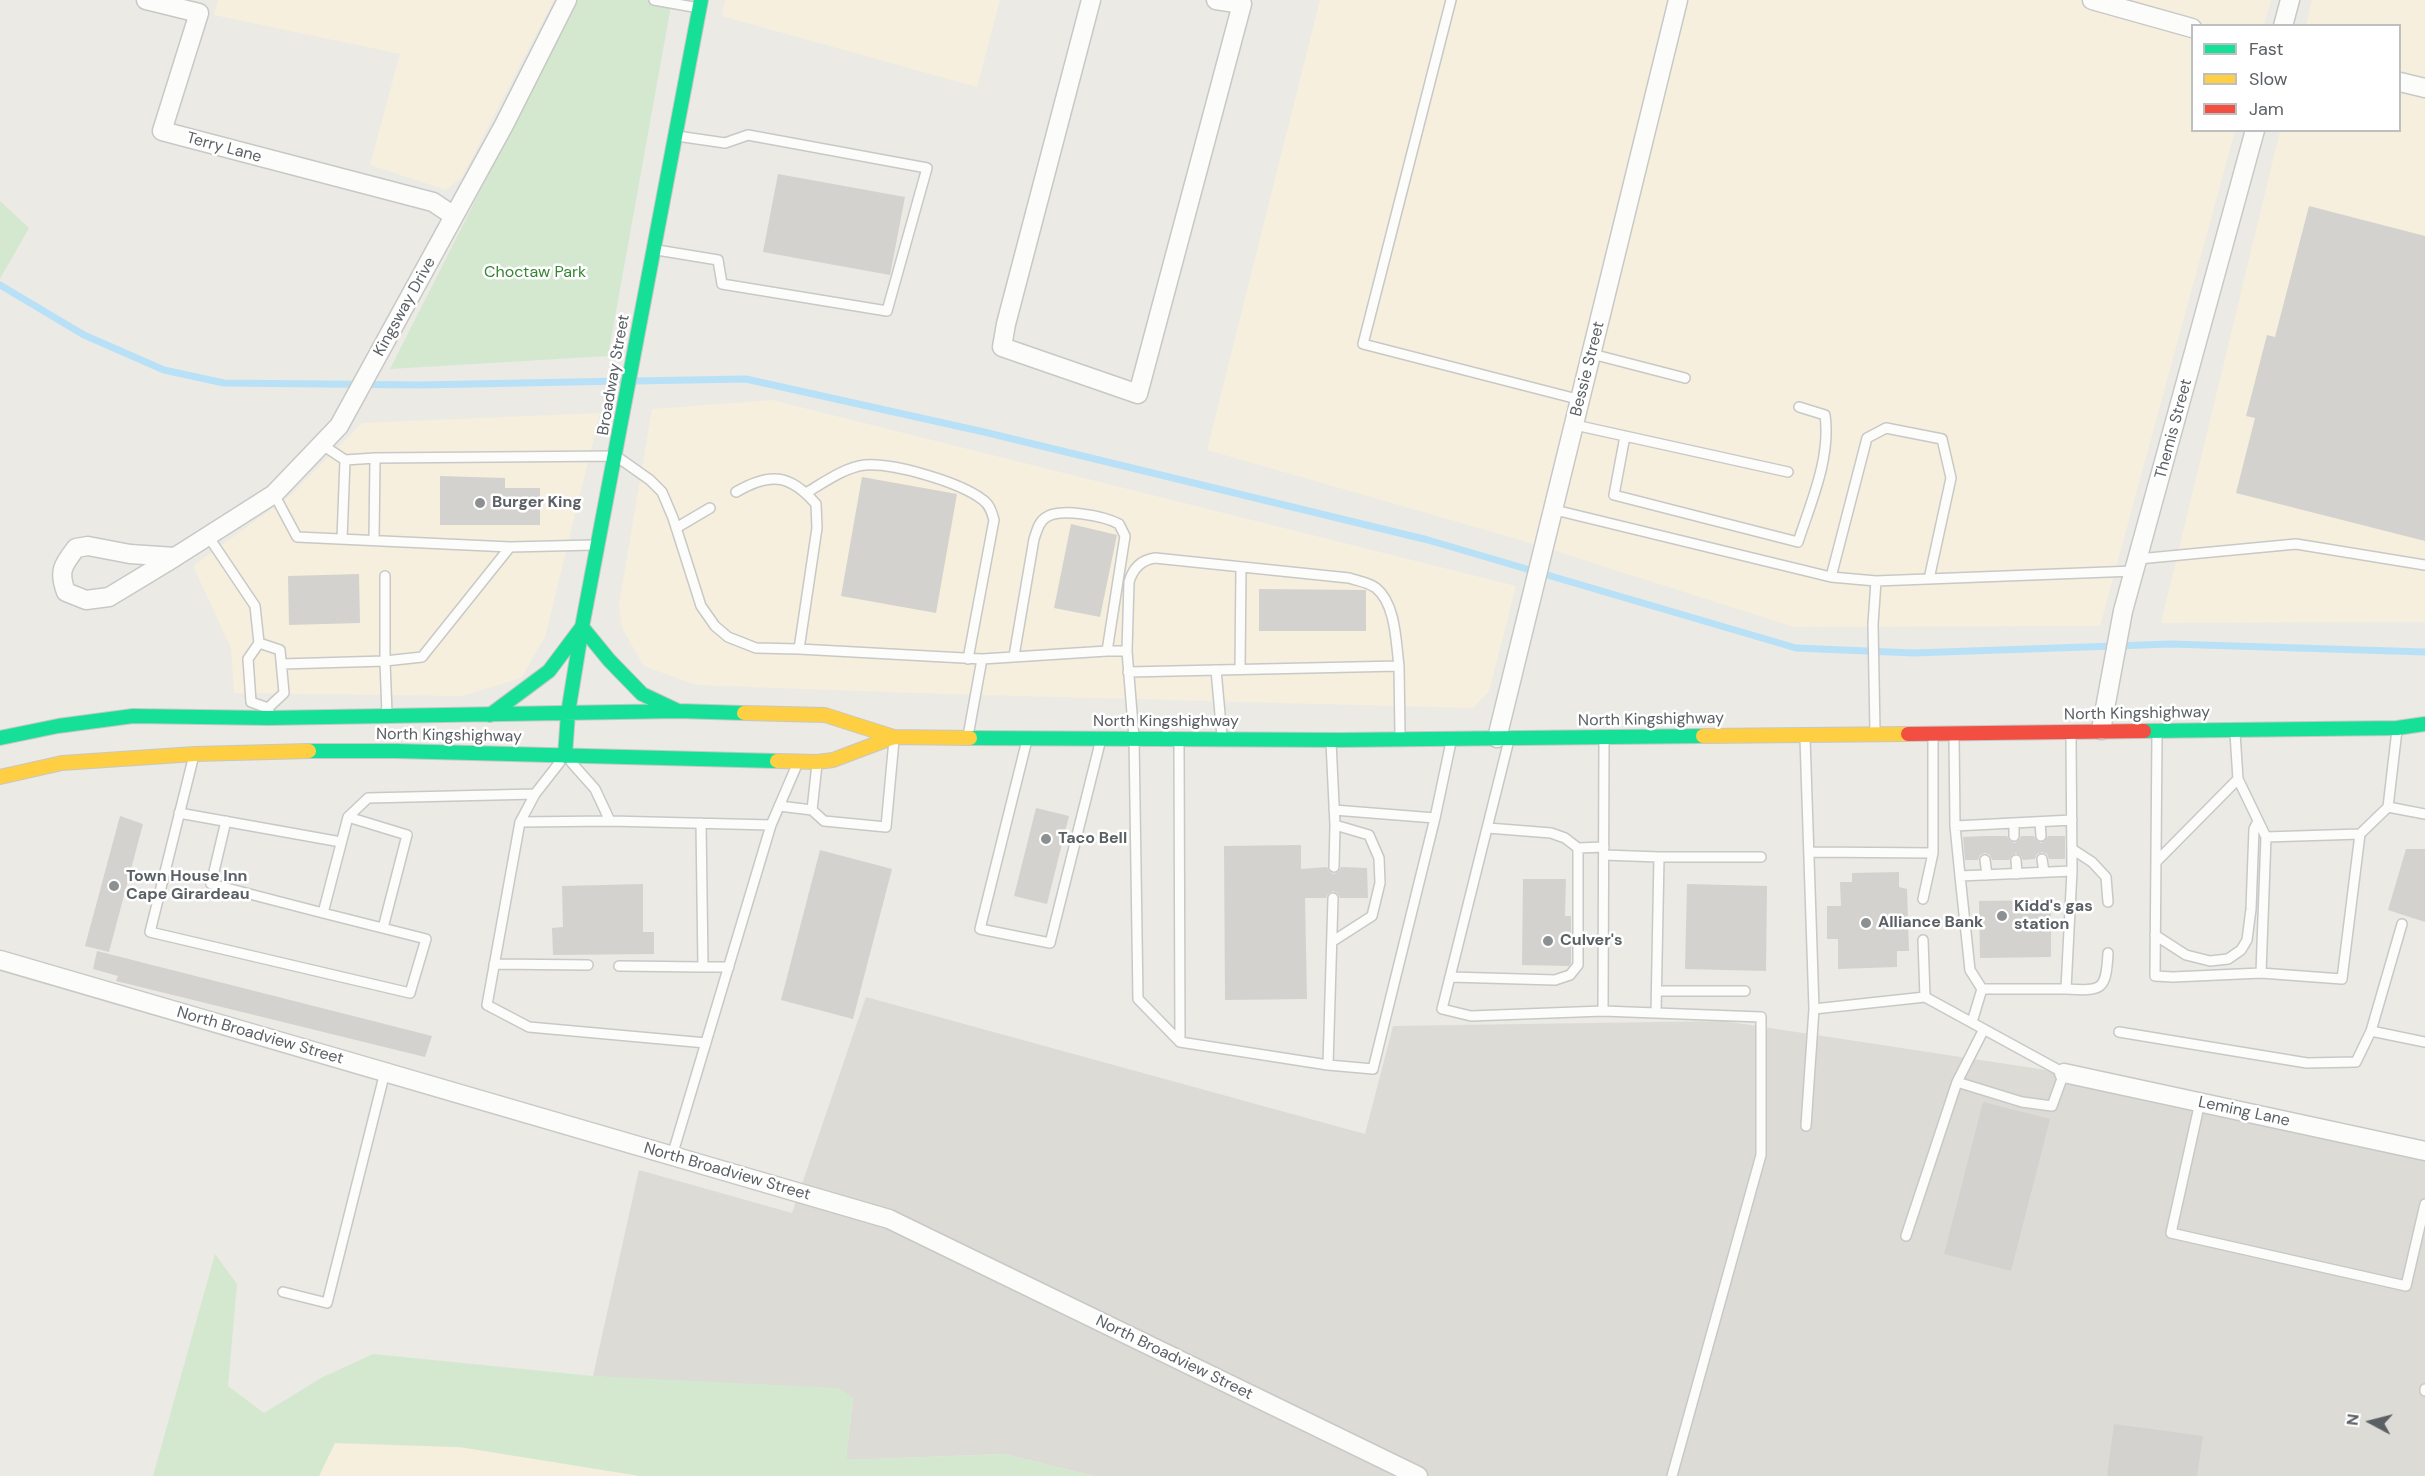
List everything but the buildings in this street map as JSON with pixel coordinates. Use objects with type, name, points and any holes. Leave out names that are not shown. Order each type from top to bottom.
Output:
[{"type":"main road","name":"Broadway Street","points":[[565,756],[568,713],[582,627],[700,4]]},
{"type":"main road","points":[[490,715],[549,671],[582,627],[609,660],[642,694],[678,711]]},
{"type":"main road","name":"North Kingshighway","points":[[0,738],[58,726],[133,716],[269,713],[387,716],[678,711],[825,715],[894,737],[1331,740],[2403,728],[2425,724]]},
{"type":"main road","name":"North Kingshighway","points":[[2403,728],[2425,732]]},
{"type":"main road","name":"North Kingshighway","points":[[0,777],[62,763],[195,754],[396,751],[817,762],[833,760],[894,737]]},
{"type":"street","name":"Terry Lane","points":[[146,0],[199,13],[162,131],[432,202],[454,216]]},
{"type":"street","name":"Kingsway Drive","points":[[175,557],[130,554],[88,546],[76,548],[64,564],[61,578],[66,592],[86,600],[109,597],[175,557],[274,494],[339,426],[504,125],[567,0]]},
{"type":"street","points":[[1091,0],[1006,324],[1002,347],[1137,394],[1243,2],[1216,0]]},
{"type":"street","name":"Bessie Street","points":[[1503,738],[1529,604],[1553,517],[1678,0]]},
{"type":"street","points":[[2092,0],[2191,27]]},
{"type":"street","points":[[2284,24],[2290,0]]},
{"type":"street","points":[[2401,82],[2425,88]]},
{"type":"street","name":"Themis Street","points":[[2101,730],[2123,611],[2254,132]]},
{"type":"street","name":"North Broadview Street","points":[[0,960],[889,1219],[1418,1476]]},
{"type":"street","name":"Leming Lane","points":[[2064,1073],[2425,1151]]},
{"type":"lane","points":[[654,0],[700,4]]},
{"type":"lane","points":[[1451,0],[1363,344],[1581,400]]},
{"type":"lane","points":[[654,250],[717,260],[722,284],[887,311],[927,168],[748,135],[725,143],[675,135]]},
{"type":"lane","points":[[1592,354],[1685,378]]},
{"type":"lane","points":[[1625,436],[1614,495],[1798,542],[1820,477],[1828,435],[1825,415],[1799,407]]},
{"type":"lane","points":[[1575,425],[1788,472]]},
{"type":"lane","points":[[1831,578],[1867,438],[1886,428],[1942,439],[1952,478],[1929,579]]},
{"type":"lane","points":[[321,444],[345,460],[616,456],[650,480],[662,492],[701,606],[715,626],[728,637],[756,648],[968,659],[1126,651]]},
{"type":"lane","points":[[374,540],[375,458]]},
{"type":"lane","points":[[342,539],[345,460]]},
{"type":"lane","points":[[806,493],[852,468],[864,465],[914,471],[970,492],[985,501],[992,510],[994,520],[968,659]]},
{"type":"lane","points":[[736,492],[755,481],[771,478],[797,485],[816,504],[817,528],[799,649]]},
{"type":"lane","points":[[274,494],[297,537],[510,547],[599,545]]},
{"type":"lane","points":[[676,528],[710,508]]},
{"type":"lane","points":[[1014,656],[1034,538],[1040,522],[1047,516],[1068,512],[1113,520],[1123,527],[1125,536],[1107,651]]},
{"type":"lane","points":[[1553,517],[1831,578],[1876,581],[2136,565],[2296,544],[2425,565]]},
{"type":"lane","points":[[207,536],[255,606],[259,643],[248,659],[251,702],[269,713],[285,693],[282,664],[280,650],[259,643]]},
{"type":"lane","points":[[282,664],[385,661],[422,657],[510,547]]},
{"type":"lane","points":[[1400,738],[1399,666],[1389,608],[1376,588],[1366,582],[1349,578],[1155,558],[1146,559],[1133,571],[1129,582],[1126,651],[1134,738],[1138,999],[1180,1042],[1328,1065],[1373,1069],[1435,818],[1451,738]]},
{"type":"lane","points":[[1240,669],[1241,567]]},
{"type":"lane","points":[[385,576],[387,716]]},
{"type":"lane","points":[[1875,734],[1873,624],[1876,581]]},
{"type":"lane","points":[[968,738],[982,659]]},
{"type":"lane","points":[[1128,672],[1399,666]]},
{"type":"lane","points":[[1216,670],[1222,738]]},
{"type":"lane","points":[[2157,730],[2155,976],[2261,973],[2342,979],[2360,834],[2388,807],[2403,728]]},
{"type":"lane","points":[[2235,729],[2238,779],[2266,837],[2261,973]]},
{"type":"lane","points":[[2066,989],[2072,871],[2071,730]]},
{"type":"lane","points":[[1923,899],[1932,853],[1934,733]]},
{"type":"lane","points":[[1954,733],[1955,826],[1970,970],[1982,989],[1972,1022]]},
{"type":"lane","points":[[1805,735],[1814,1010],[1806,1126]]},
{"type":"lane","points":[[779,806],[812,810],[824,821],[886,827],[894,737]]},
{"type":"lane","points":[[1603,1011],[1604,737]]},
{"type":"lane","points":[[1027,738],[980,929],[1050,943],[1102,738]]},
{"type":"lane","points":[[1179,738],[1180,1042]]},
{"type":"lane","points":[[1503,738],[1488,828],[1442,1009],[1471,1016],[1603,1011],[1761,1017],[1761,1155],[1671,1476]]},
{"type":"lane","points":[[1331,740],[1335,825],[1334,867]]},
{"type":"lane","points":[[195,754],[150,932],[410,993],[426,939],[212,884],[226,821]]},
{"type":"lane","points":[[610,821],[595,789],[565,756],[535,794],[520,822],[487,1005],[529,1027],[706,1042]]},
{"type":"lane","points":[[672,1156],[771,825],[798,762]]},
{"type":"lane","points":[[812,810],[817,762]]},
{"type":"lane","points":[[2156,862],[2238,779]]},
{"type":"lane","points":[[322,913],[348,817],[368,798],[535,794]]},
{"type":"lane","points":[[2388,807],[2425,814]]},
{"type":"lane","points":[[1334,810],[1435,818]]},
{"type":"lane","points":[[179,813],[341,842]]},
{"type":"lane","points":[[348,817],[407,835],[383,928]]},
{"type":"lane","points":[[1955,826],[2072,820]]},
{"type":"lane","points":[[520,822],[610,821],[771,825]]},
{"type":"lane","points":[[2155,935],[2186,955],[2210,961],[2228,959],[2241,950],[2247,940],[2250,919],[2254,829],[2258,821]]},
{"type":"lane","points":[[2040,822],[2041,836]]},
{"type":"lane","points":[[701,823],[703,967]]},
{"type":"lane","points":[[2014,823],[2014,836]]},
{"type":"lane","points":[[1333,941],[1372,916],[1380,883],[1380,858],[1369,835],[1335,825]]},
{"type":"lane","points":[[1488,828],[1551,833],[1565,838],[1578,848],[1659,857],[1761,857]]},
{"type":"lane","points":[[2266,837],[2360,834]]},
{"type":"lane","points":[[1450,977],[1555,980],[1570,975],[1578,965],[1578,848]]},
{"type":"lane","points":[[2072,849],[2092,862],[2106,878],[2108,902]]},
{"type":"lane","points":[[1809,852],[1932,853]]},
{"type":"lane","points":[[1656,1013],[1659,857]]},
{"type":"lane","points":[[2042,859],[2044,872]]},
{"type":"lane","points":[[1985,860],[1987,875]]},
{"type":"lane","points":[[2016,860],[2017,874]]},
{"type":"lane","points":[[1960,876],[2072,871]]},
{"type":"lane","points":[[1328,1065],[1333,898]]},
{"type":"lane","points":[[2120,1032],[2307,1063],[2356,1062],[2371,1031],[2402,924]]},
{"type":"lane","points":[[1923,940],[1925,997]]},
{"type":"lane","points":[[1982,989],[2094,990],[2101,987],[2107,978],[2108,953]]},
{"type":"lane","points":[[494,964],[588,965]]},
{"type":"lane","points":[[619,966],[729,967]]},
{"type":"lane","points":[[1657,991],[1745,991]]},
{"type":"lane","points":[[1814,1010],[1925,997],[2064,1073],[2052,1106],[2022,1102],[1957,1082]]},
{"type":"lane","points":[[1906,1236],[1957,1082],[1984,1029]]},
{"type":"lane","points":[[2371,1031],[2425,1042]]},
{"type":"lane","points":[[283,1292],[327,1303],[385,1072]]},
{"type":"lane","points":[[2200,1102],[2171,1233],[2406,1286],[2425,1204]]},
{"type":"shaded area","points":[[218,0],[554,0],[462,177],[446,190],[370,165],[400,54],[214,15]]},
{"type":"shaded area","points":[[725,0],[1000,0],[977,87],[722,16]]},
{"type":"shaded area","points":[[1320,0],[2271,0],[2264,24],[2191,24],[2191,132],[2235,132],[2100,626],[1794,627],[1524,541],[1207,450]]},
{"type":"shaded area","points":[[2312,0],[2425,0],[2425,622],[2161,623],[2280,132],[2401,132],[2401,24],[2306,24]]},
{"type":"shaded area","points":[[772,400],[1516,586],[1489,691],[1473,708],[942,694],[696,685],[644,666],[622,628],[619,604],[652,409]]},
{"type":"shaded area","points":[[600,413],[545,637],[521,678],[462,696],[234,693],[231,648],[193,566],[291,495],[362,423]]},
{"type":"shaded area","points":[[866,997],[1365,1134],[1393,1026],[1724,1021],[2046,1070],[2425,1157],[2425,1476],[1094,1476],[1004,1454],[846,1460],[853,1398],[593,1376],[639,1170],[792,1213]]},
{"type":"shaded area","points":[[334,1443],[472,1448],[640,1476],[319,1476]]},
{"type":"green space","name":"Choctaw Park","points":[[573,0],[672,0],[608,356],[390,369],[472,207]]},
{"type":"green space","points":[[0,201],[29,228],[0,279]]},
{"type":"green space","points":[[215,1254],[237,1284],[228,1386],[264,1413],[321,1378],[373,1354],[593,1376],[839,1388],[853,1398],[846,1460],[1004,1454],[1094,1476],[640,1476],[459,1447],[335,1443],[319,1476],[153,1476]]},
{"type":"waterway","points":[[0,285],[84,335],[164,370],[224,383],[420,385],[623,381]]},
{"type":"waterway","points":[[634,381],[746,379],[984,432],[1428,540],[1796,648],[1914,653],[2171,644],[2425,652]]},
{"type":"traffic: fast","points":[[565,756],[568,713],[582,627],[701,0]]},
{"type":"traffic: fast","points":[[490,715],[549,671],[582,627],[609,660],[642,694],[676,710]]},
{"type":"traffic: fast","points":[[0,738],[58,726],[133,716],[269,718],[678,711],[744,713]]},
{"type":"traffic: fast","points":[[2144,731],[2397,728],[2425,724]]},
{"type":"traffic: fast","points":[[970,738],[1340,740],[1703,736]]},
{"type":"traffic: fast","points":[[309,751],[396,751],[777,761]]},
{"type":"traffic: slow","points":[[744,713],[825,715],[894,737],[970,738]]},
{"type":"traffic: slow","points":[[1703,736],[1908,734]]},
{"type":"traffic: slow","points":[[777,761],[833,760],[894,737]]},
{"type":"traffic: slow","points":[[0,777],[62,763],[195,754],[309,751]]},
{"type":"traffic: jam","points":[[1908,734],[2144,731]]},
{"type":"place","name":"Burger King","points":[[480,503]]},
{"type":"place","name":"Taco Bell","points":[[1046,839]]},
{"type":"place","name":"Town House Inn Cape Girardeau","points":[[114,886]]},
{"type":"place","name":"Kidd's gas station","points":[[2002,916]]},
{"type":"place","name":"Alliance Bank","points":[[1866,923]]},
{"type":"place","name":"Culver's","points":[[1548,941]]}]
